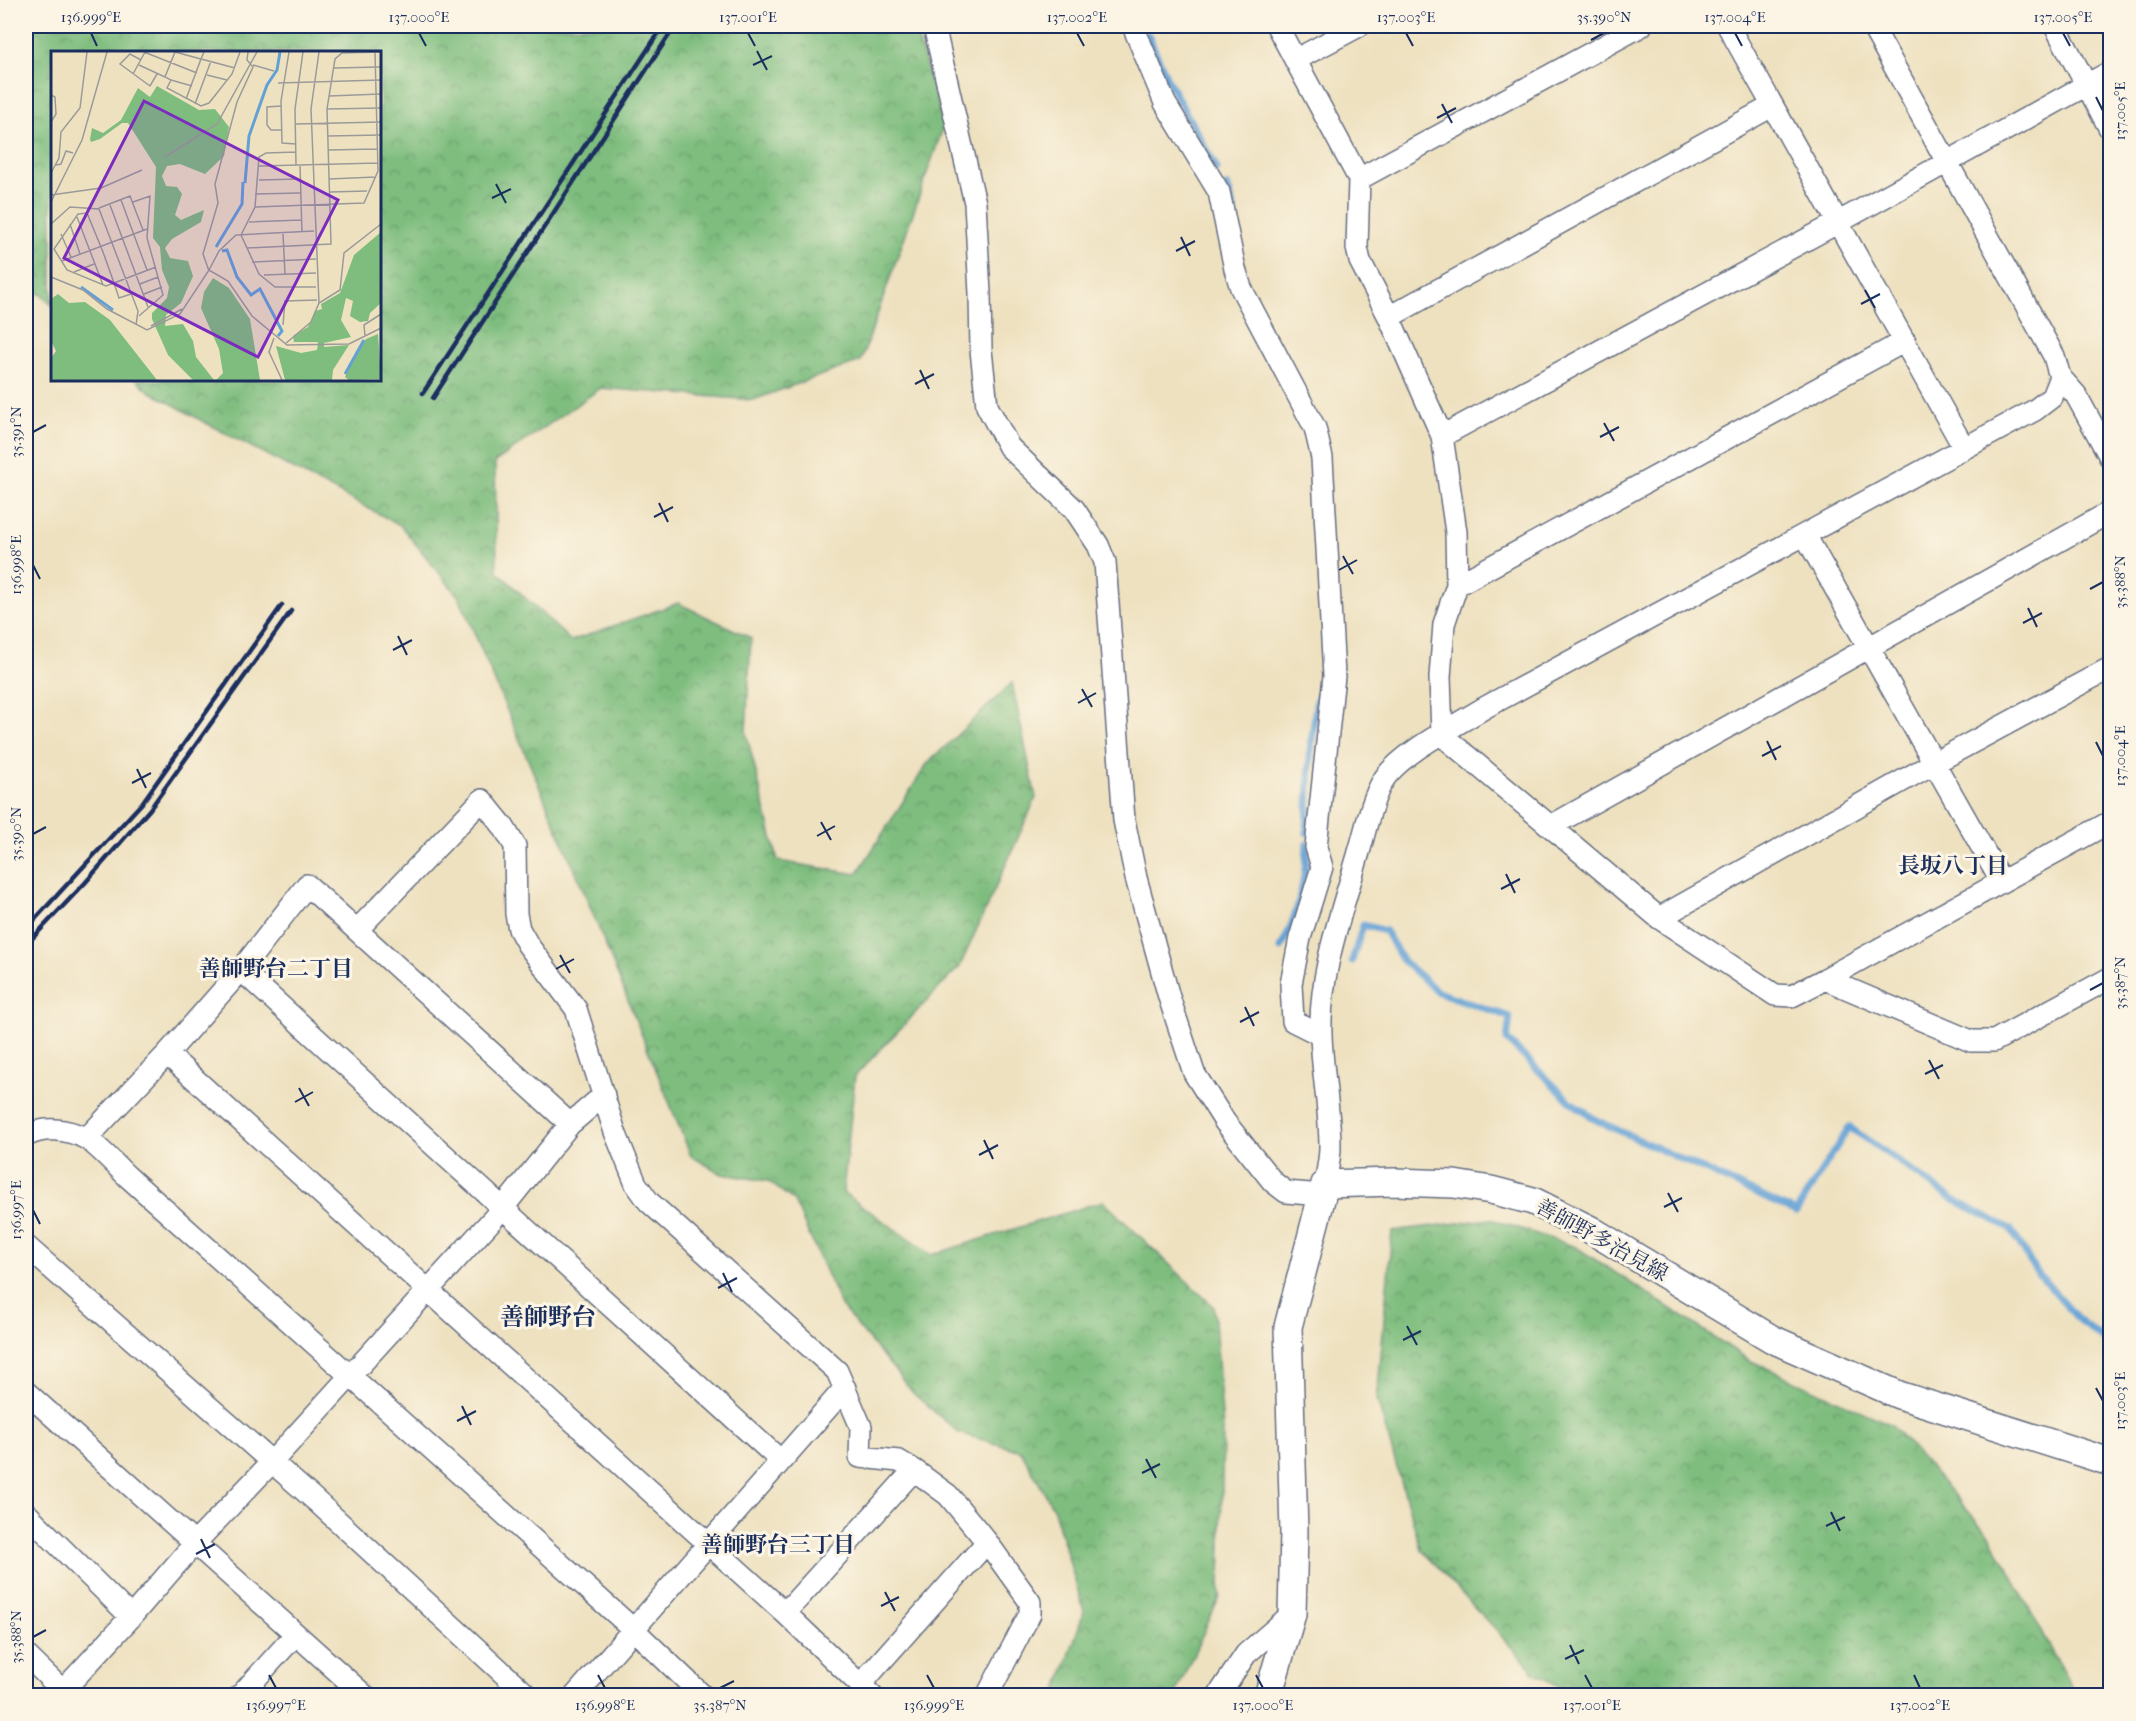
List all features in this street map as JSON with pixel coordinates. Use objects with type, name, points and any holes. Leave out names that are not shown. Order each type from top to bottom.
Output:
[{"type":"main road","name":"善師野多治見線","points":[[1324,1189],[1394,1182],[1454,1184],[1491,1190],[1533,1201],[1591,1230],[1772,1339],[1899,1395],[2110,1462]]},
{"type":"main road","points":[[1268,1695],[1292,1614],[1294,1532],[1288,1327],[1324,1189]]},
{"type":"street","points":[[934,26],[975,203],[981,292],[981,350],[987,406],[1009,447],[1074,509],[1098,544],[1105,562],[1124,820],[1136,878],[1169,997],[1194,1073],[1226,1122],[1273,1182],[1286,1192],[1324,1189],[1330,1149],[1321,1035],[1326,972],[1332,942],[1372,807],[1384,780],[1400,761],[1484,708],[2035,410],[2052,397],[2060,377]]},
{"type":"street","points":[[1133,26],[1166,103],[1219,192],[1241,288],[1315,428],[1322,458],[1334,676],[1316,847],[1322,867],[1300,938],[1291,984],[1293,1021],[1321,1035]]},
{"type":"street","points":[[1277,26],[1359,179],[1360,261],[1389,317],[1442,436],[1456,532],[1457,585],[1444,624],[1440,677],[1442,735],[1659,918],[1775,995],[1792,996],[2110,822]]},
{"type":"street","points":[[1295,60],[1359,26]]},
{"type":"street","points":[[1359,179],[1641,26]]},
{"type":"street","points":[[1728,26],[1964,448]]},
{"type":"street","points":[[1872,26],[2054,356],[2060,377],[2076,395],[2110,457]]},
{"type":"street","points":[[2055,26],[2110,129]]},
{"type":"street","points":[[1442,436],[1839,222],[2110,72]]},
{"type":"street","points":[[1389,317],[1772,106]]},
{"type":"street","points":[[1457,585],[1905,341]]},
{"type":"street","points":[[1551,826],[2110,512]]},
{"type":"street","points":[[1805,534],[2001,881]]},
{"type":"street","points":[[1659,918],[1934,763],[2110,668]]},
{"type":"street","points":[[358,929],[482,800],[503,826],[515,846],[516,914],[519,929],[528,945],[576,1009],[615,1131],[636,1184],[649,1202],[837,1371],[861,1427],[860,1457],[899,1461],[948,1495],[987,1542],[1030,1602],[1030,1614],[987,1695]]},
{"type":"street","points":[[87,1138],[167,1054],[242,970],[307,885],[570,1124]]},
{"type":"street","points":[[242,970],[781,1461]]},
{"type":"street","points":[[1824,979],[1971,1041],[1994,1041],[2110,978]]},
{"type":"street","points":[[167,1054],[785,1613],[867,1690],[987,1542]]},
{"type":"street","points":[[26,1654],[60,1693],[502,1209],[570,1124],[604,1095]]},
{"type":"street","points":[[26,1136],[35,1131],[60,1130],[87,1138],[633,1629],[702,1695]]},
{"type":"street","points":[[26,1246],[315,1500],[528,1695]]},
{"type":"street","points":[[575,1695],[845,1388]]},
{"type":"street","points":[[26,1392],[365,1695]]},
{"type":"street","points":[[785,1613],[914,1470]]},
{"type":"street","points":[[26,1513],[131,1617]]},
{"type":"street","points":[[1218,1695],[1246,1654],[1292,1614]]},
{"type":"street","points":[[240,1695],[296,1634]]},
{"type":"green space","points":[[26,26],[914,26],[944,125],[861,361],[753,400],[601,388],[495,462],[497,571],[571,641],[678,603],[751,638],[746,732],[778,861],[857,874],[927,764],[1012,683],[1036,798],[960,966],[855,1076],[843,1192],[931,1255],[1103,1201],[1214,1307],[1223,1430],[1220,1596],[1175,1695],[1056,1695],[1084,1611],[1054,1510],[1021,1451],[959,1433],[914,1394],[841,1306],[794,1201],[768,1181],[722,1174],[691,1156],[584,892],[459,597],[400,525],[206,423],[149,391],[138,381],[381,381],[381,51],[51,51],[51,304],[42,295],[26,288]]},
{"type":"green space","points":[[1491,1219],[1576,1247],[1749,1360],[1892,1425],[1991,1537],[2076,1695],[1576,1696],[1534,1672],[1421,1549],[1377,1400],[1392,1231]]},
{"type":"waterway","points":[[1148,35],[1168,81],[1217,169]]},
{"type":"waterway","points":[[1227,186],[1237,228]]},
{"type":"waterway","points":[[1307,833],[1310,757],[1316,704],[1325,675]]},
{"type":"waterway","points":[[1281,948],[1300,898],[1307,844]]},
{"type":"waterway","points":[[1352,961],[1363,925],[1385,931],[1403,961],[1438,992],[1510,1017],[1507,1040],[1571,1102],[1596,1120],[1796,1212],[1849,1127],[1954,1200],[2011,1229],[2035,1270],[2080,1321],[2110,1344]]},
{"type":"railway","points":[[423,393],[663,26]]},
{"type":"railway","points":[[433,398],[675,26]]},
{"type":"railway","points":[[26,929],[142,803],[282,605]]},
{"type":"railway","points":[[26,945],[85,883],[150,809],[291,611]]},
{"type":"district","name":"長坂八丁目","points":[[1953,865]]},
{"type":"district","name":"善師野台二丁目","points":[[276,968]]},
{"type":"district","name":"善師野台","points":[[548,1317]]},
{"type":"district","name":"善師野台三丁目","points":[[778,1544]]}]
